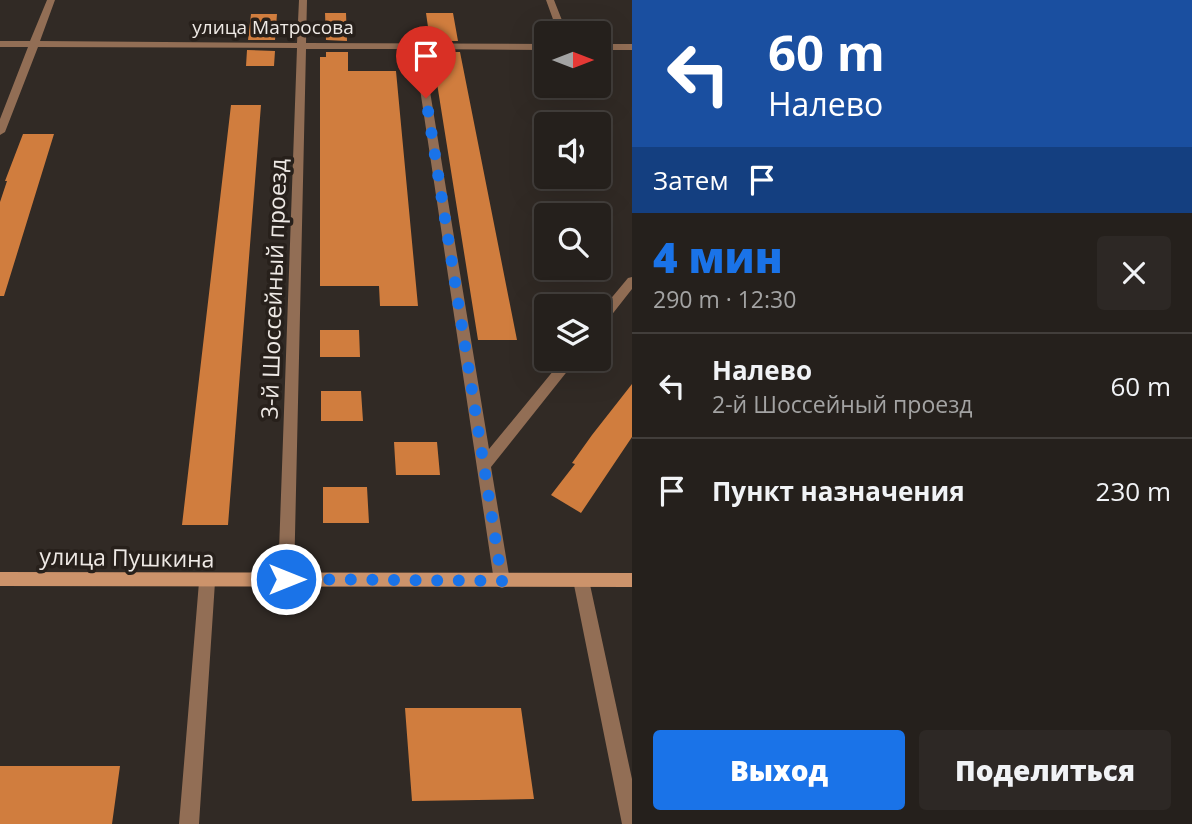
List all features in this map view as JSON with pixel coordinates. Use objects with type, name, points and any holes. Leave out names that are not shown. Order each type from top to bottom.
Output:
[{"type":"street","points":[[0,132],[51,0]]},
{"type":"street","name":"3-й Шоссейный проезд","points":[[286,579],[303,0]]},
{"type":"street","points":[[550,0],[558,21]]},
{"type":"street","name":"улица Матросова","points":[[0,44],[534,47]]},
{"type":"street","points":[[418,46],[502,581]]},
{"type":"street","points":[[611,47],[632,47]]},
{"type":"street","points":[[611,307],[632,281]]},
{"type":"street","points":[[483,467],[560,371]]},
{"type":"street","name":"улица Пушкина","points":[[0,579],[206,582],[286,579],[632,580]]},
{"type":"street","points":[[581,580],[632,824]]},
{"type":"street","points":[[189,824],[206,582]]},
{"type":"building","points":[[325,13],[346,13],[347,41],[326,40]]},
{"type":"building","points":[[426,13],[453,13],[458,41],[430,41]]},
{"type":"building","points":[[251,14],[277,14],[275,40],[248,40]]},
{"type":"building","points":[[247,50],[275,51],[274,66],[246,66]]},
{"type":"building","points":[[326,52],[348,52],[348,71],[396,71],[418,306],[380,306],[379,286],[320,286],[320,57],[326,57]]},
{"type":"building","points":[[432,52],[460,52],[517,340],[478,340]]},
{"type":"building","points":[[231,105],[261,105],[228,525],[182,525]]},
{"type":"building","points":[[23,134],[54,134],[4,296],[0,296],[0,202]]},
{"type":"building","points":[[320,330],[359,330],[360,357],[320,357]]},
{"type":"building","points":[[632,384],[632,437],[581,513],[551,495],[575,464],[572,463],[592,435]]},
{"type":"building","points":[[321,391],[361,391],[363,421],[321,421]]},
{"type":"building","points":[[394,442],[437,442],[440,475],[396,475]]},
{"type":"building","points":[[323,487],[367,487],[369,523],[323,523]]},
{"type":"building","points":[[405,708],[521,708],[534,799],[412,801]]},
{"type":"building","points":[[0,766],[120,766],[112,824],[0,824]]},
{"type":"route","points":[[286,579],[502,581],[426,98]]}]
